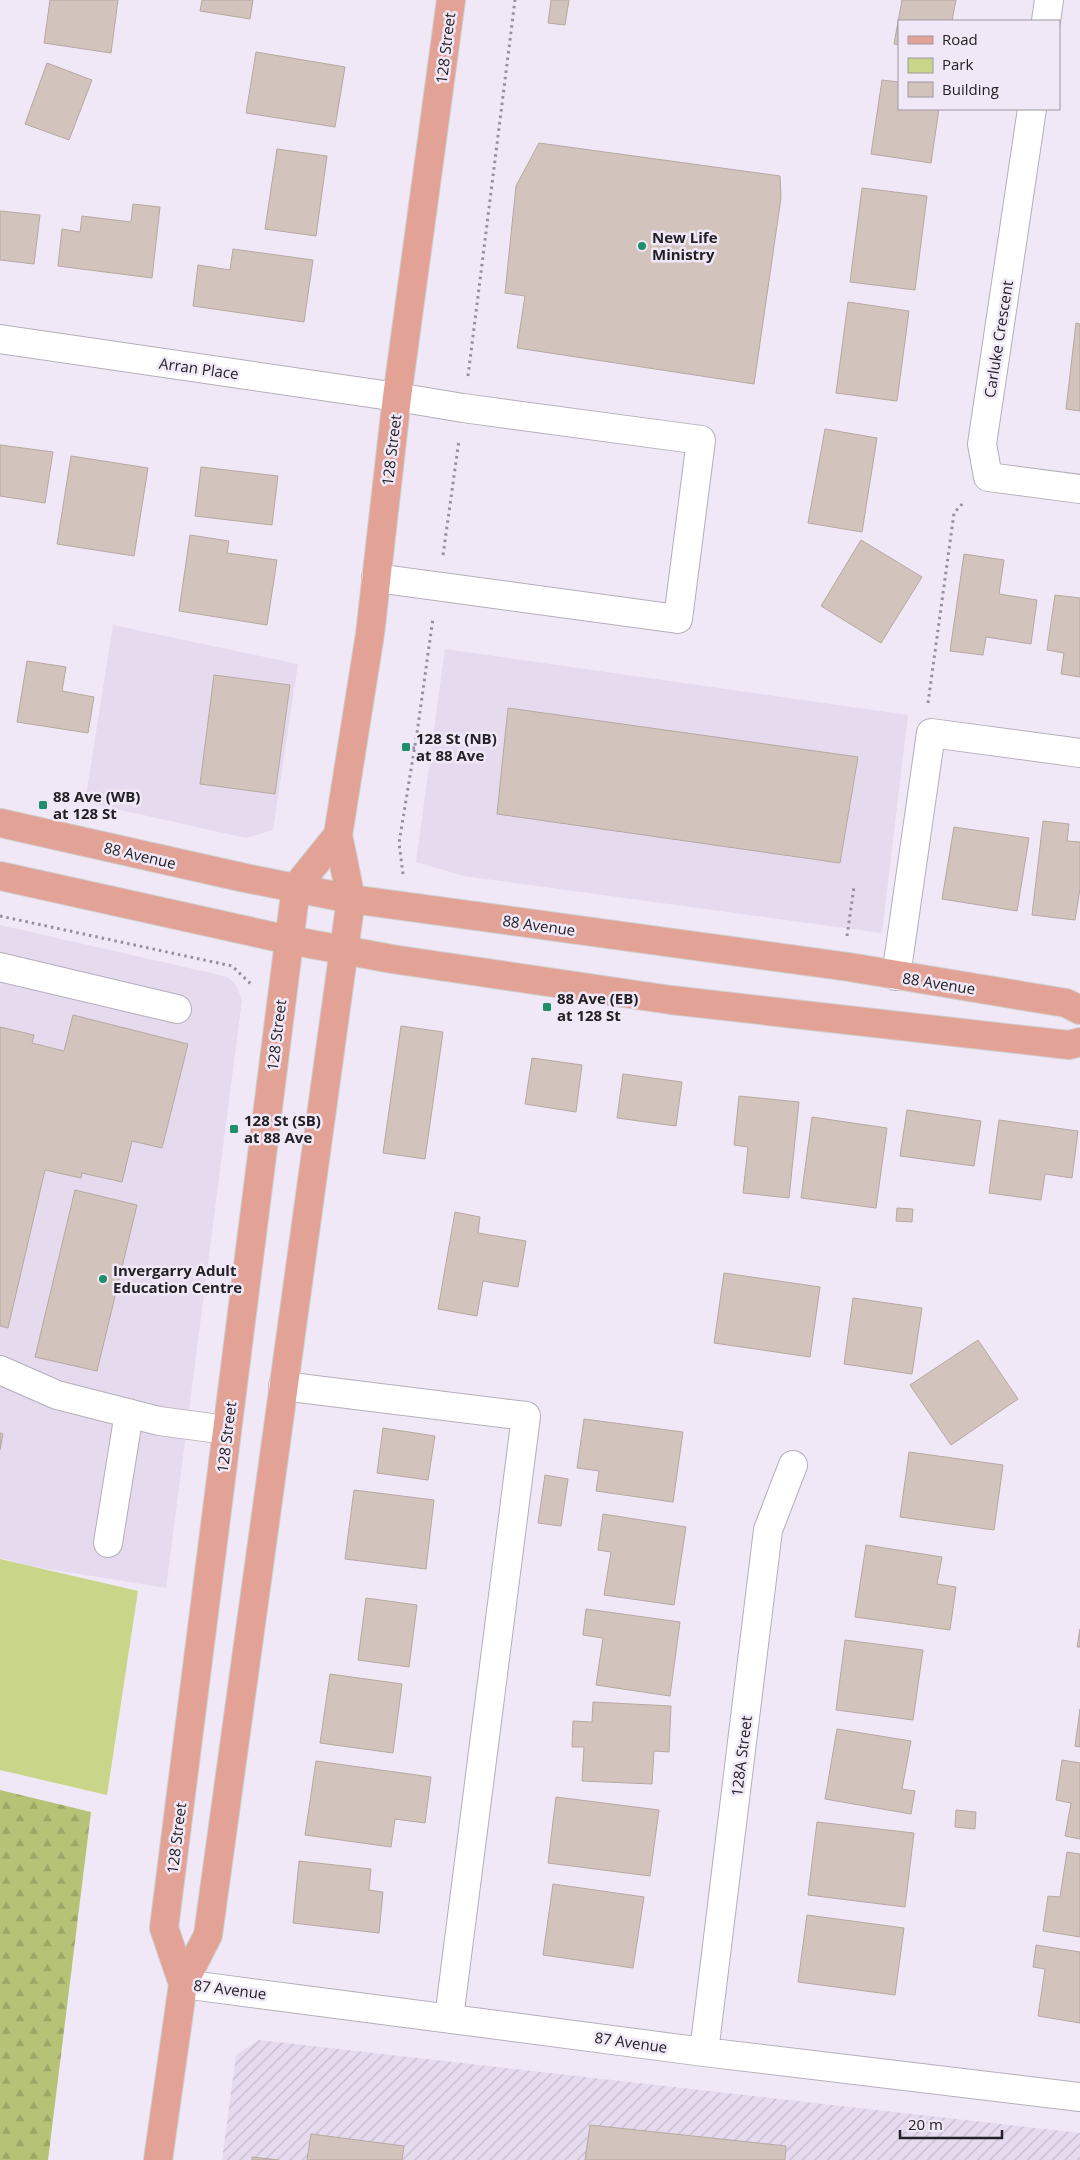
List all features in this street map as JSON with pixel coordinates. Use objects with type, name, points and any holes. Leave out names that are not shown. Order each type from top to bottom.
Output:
[{"type":"main road","name":"128 Street","points":[[158,2160],[183,1984],[208,1935],[351,899],[338,835],[376,578],[398,396],[451,0]]},
{"type":"main road","name":"88 Avenue","points":[[0,823],[236,876],[351,899],[829,964],[1066,1003],[1080,1010]]},
{"type":"main road","points":[[296,887],[338,835]]},
{"type":"main road","points":[[0,876],[343,951],[671,1000],[1069,1045],[1080,1042]]},
{"type":"main road","name":"128 Street","points":[[183,1984],[164,1928],[296,887]]},
{"type":"street","points":[[1046,20],[1049,0]]},
{"type":"street","name":"Carluke Crescent","points":[[1032,110],[982,444],[988,477],[1080,489]]},
{"type":"street","name":"Arran Place","points":[[0,339],[398,396],[463,408],[700,440],[678,619],[376,578]]},
{"type":"street","points":[[896,976],[931,734],[1080,753]]},
{"type":"street","points":[[0,967],[177,1010]]},
{"type":"street","points":[[0,1370],[57,1395],[159,1421],[227,1430]]},
{"type":"street","points":[[283,1386],[526,1416],[449,2018]]},
{"type":"street","points":[[108,1543],[129,1413]]},
{"type":"street","name":"128A Street","points":[[704,2052],[768,1530],[793,1465]]},
{"type":"street","name":"87 Avenue","points":[[183,1984],[704,2052],[1080,2098]]},
{"type":"path","points":[[467,378],[515,0]]},
{"type":"path","points":[[442,564],[460,434]]},
{"type":"path","points":[[927,709],[954,513],[964,502]]},
{"type":"path","points":[[404,876],[399,843],[434,617]]},
{"type":"path","points":[[406,747],[415,748]]},
{"type":"path","points":[[847,936],[854,887]]},
{"type":"path","points":[[0,916],[232,966],[254,987]]},
{"type":"shaded area","points":[[113,625],[298,664],[273,830],[246,838],[85,802]]},
{"type":"shaded area","points":[[445,649],[908,715],[882,933],[464,876],[416,862]]},
{"type":"shaded area","name":"Invergarry Adult Education Centre","points":[[0,925],[228,977],[237,987],[242,1000],[166,1588],[30,1566],[0,1558]]},
{"type":"shaded area","points":[[259,2040],[1080,2133],[1080,2160],[222,2160],[236,2055]]},
{"type":"green space","points":[[0,1559],[138,1591],[107,1795],[0,1770]]},
{"type":"green space","points":[[0,1790],[91,1812],[48,2160],[0,2160]]},
{"type":"building","points":[[50,0],[118,0],[111,53],[44,43]]},
{"type":"building","points":[[202,0],[253,0],[250,19],[200,11]]},
{"type":"building","points":[[551,0],[569,0],[565,25],[548,23]]},
{"type":"building","points":[[902,0],[956,0],[952,20],[898,20]]},
{"type":"building","points":[[898,22],[898,45],[894,44]]},
{"type":"building","points":[[256,52],[345,67],[335,127],[246,113]]},
{"type":"building","points":[[47,63],[92,80],[69,140],[25,124]]},
{"type":"building","points":[[882,80],[898,82],[898,110],[939,110],[931,163],[871,154]]},
{"type":"building","name":"New Life Ministry","points":[[539,143],[780,176],[781,198],[754,384],[517,348],[525,296],[505,293],[516,186]]},
{"type":"building","points":[[277,149],[327,156],[316,236],[265,229]]},
{"type":"building","points":[[862,188],[927,196],[915,290],[850,282]]},
{"type":"building","points":[[133,204],[160,207],[152,278],[58,266],[62,229],[80,232],[82,216],[131,222]]},
{"type":"building","points":[[0,211],[40,215],[34,264],[0,260]]},
{"type":"building","points":[[233,249],[313,260],[304,322],[193,306],[198,265],[230,270]]},
{"type":"building","points":[[848,302],[909,311],[897,401],[836,393]]},
{"type":"building","points":[[1076,323],[1080,324],[1080,411],[1066,409]]},
{"type":"building","points":[[825,429],[877,438],[862,532],[808,523]]},
{"type":"building","points":[[0,445],[53,452],[45,503],[0,496]]},
{"type":"building","points":[[71,456],[148,468],[134,556],[57,544]]},
{"type":"building","points":[[201,467],[278,476],[272,525],[195,516]]},
{"type":"building","points":[[190,535],[229,541],[227,553],[277,560],[267,625],[179,611]]},
{"type":"building","points":[[861,540],[922,577],[881,643],[821,606]]},
{"type":"building","points":[[964,554],[1004,560],[999,594],[1037,600],[1031,644],[986,637],[983,655],[950,651]]},
{"type":"building","points":[[1055,595],[1080,598],[1080,677],[1061,674],[1064,653],[1047,650]]},
{"type":"building","points":[[27,661],[66,667],[62,691],[94,697],[88,733],[17,722]]},
{"type":"building","points":[[214,675],[290,685],[275,794],[200,784]]},
{"type":"building","points":[[508,708],[858,757],[840,863],[497,814]]},
{"type":"building","points":[[1043,821],[1069,824],[1067,841],[1080,842],[1080,889],[1075,920],[1032,915]]},
{"type":"building","points":[[954,827],[1029,838],[1017,911],[942,899]]},
{"type":"building","points":[[73,1015],[188,1044],[162,1148],[132,1141],[122,1182],[82,1173],[81,1178],[45,1170],[8,1328],[0,1326],[0,1027],[34,1035],[32,1043],[64,1051]]},
{"type":"building","points":[[401,1026],[443,1032],[425,1159],[383,1153]]},
{"type":"building","points":[[532,1058],[582,1065],[576,1112],[525,1104]]},
{"type":"building","points":[[623,1074],[682,1082],[676,1126],[617,1118]]},
{"type":"building","points":[[739,1096],[799,1102],[789,1198],[743,1193],[748,1147],[734,1145]]},
{"type":"building","points":[[907,1110],[981,1121],[974,1166],[900,1156]]},
{"type":"building","points":[[812,1117],[887,1128],[876,1208],[801,1198]]},
{"type":"building","points":[[999,1120],[1078,1131],[1072,1178],[1045,1174],[1041,1200],[989,1193]]},
{"type":"building","points":[[75,1190],[137,1205],[97,1371],[35,1357]]},
{"type":"building","points":[[897,1208],[913,1209],[912,1222],[896,1221]]},
{"type":"building","points":[[455,1212],[480,1217],[478,1233],[526,1241],[518,1287],[483,1281],[477,1316],[438,1309]]},
{"type":"building","points":[[724,1273],[820,1287],[810,1357],[714,1343]]},
{"type":"building","points":[[853,1298],[922,1308],[912,1374],[844,1364]]},
{"type":"building","points":[[978,1340],[1018,1399],[951,1445],[910,1385]]},
{"type":"building","points":[[584,1419],[683,1432],[673,1502],[596,1491],[599,1471],[577,1468]]},
{"type":"building","points":[[383,1428],[435,1436],[428,1480],[377,1473]]},
{"type":"building","points":[[0,1433],[3,1434],[0,1450]]},
{"type":"building","points":[[909,1452],[1003,1465],[994,1530],[900,1517]]},
{"type":"building","points":[[545,1475],[568,1479],[561,1526],[538,1523]]},
{"type":"building","points":[[354,1490],[434,1500],[426,1569],[345,1559]]},
{"type":"building","points":[[603,1514],[686,1527],[674,1605],[604,1595],[611,1552],[598,1550]]},
{"type":"building","points":[[866,1545],[942,1557],[937,1584],[956,1587],[950,1630],[855,1617]]},
{"type":"building","points":[[366,1598],[417,1605],[409,1667],[358,1660]]},
{"type":"building","points":[[586,1609],[680,1622],[670,1696],[596,1685],[603,1638],[583,1635]]},
{"type":"building","points":[[1080,1629],[1080,1647],[1077,1647]]},
{"type":"building","points":[[845,1640],[923,1650],[913,1720],[836,1710]]},
{"type":"building","points":[[330,1674],[402,1684],[393,1753],[320,1743]]},
{"type":"building","points":[[593,1702],[671,1706],[669,1752],[654,1751],[652,1784],[582,1781],[584,1747],[572,1747],[573,1721],[592,1722]]},
{"type":"building","points":[[1080,1709],[1080,1747],[1075,1746]]},
{"type":"building","points":[[837,1729],[911,1741],[902,1789],[915,1791],[911,1814],[825,1799]]},
{"type":"building","points":[[1062,1760],[1080,1763],[1080,1839],[1065,1836],[1071,1803],[1056,1800]]},
{"type":"building","points":[[316,1761],[431,1777],[425,1823],[395,1819],[391,1847],[305,1835]]},
{"type":"building","points":[[556,1797],[659,1810],[650,1876],[548,1863]]},
{"type":"building","points":[[956,1810],[976,1812],[975,1829],[955,1827]]},
{"type":"building","points":[[817,1822],[914,1833],[905,1907],[808,1895]]},
{"type":"building","points":[[1067,1852],[1080,1854],[1080,1937],[1043,1931],[1048,1896],[1060,1897]]},
{"type":"building","points":[[299,1861],[371,1869],[369,1890],[383,1892],[379,1933],[293,1923]]},
{"type":"building","points":[[553,1884],[644,1897],[633,1968],[543,1955]]},
{"type":"building","points":[[807,1915],[904,1928],[895,1995],[798,1982]]},
{"type":"building","points":[[1036,1945],[1080,1952],[1080,2023],[1038,2016],[1045,1969],[1033,1967]]},
{"type":"building","points":[[590,2125],[786,2146],[785,2160],[585,2160]]},
{"type":"building","points":[[311,2134],[404,2146],[402,2160],[307,2160]]},
{"type":"building","points":[[252,2157],[278,2160],[252,2160]]},
{"type":"place","name":"New Life Ministry","points":[[642,246]]},
{"type":"place","name":"128 St (NB) at 88 Ave","points":[[406,747]]},
{"type":"place","name":"88 Ave (WB) at 128 St","points":[[43,805]]},
{"type":"place","name":"88 Ave (EB) at 128 St","points":[[547,1007]]},
{"type":"place","name":"128 St (SB) at 88 Ave","points":[[234,1129]]},
{"type":"place","name":"Invergarry Adult Education Centre","points":[[103,1279]]}]
